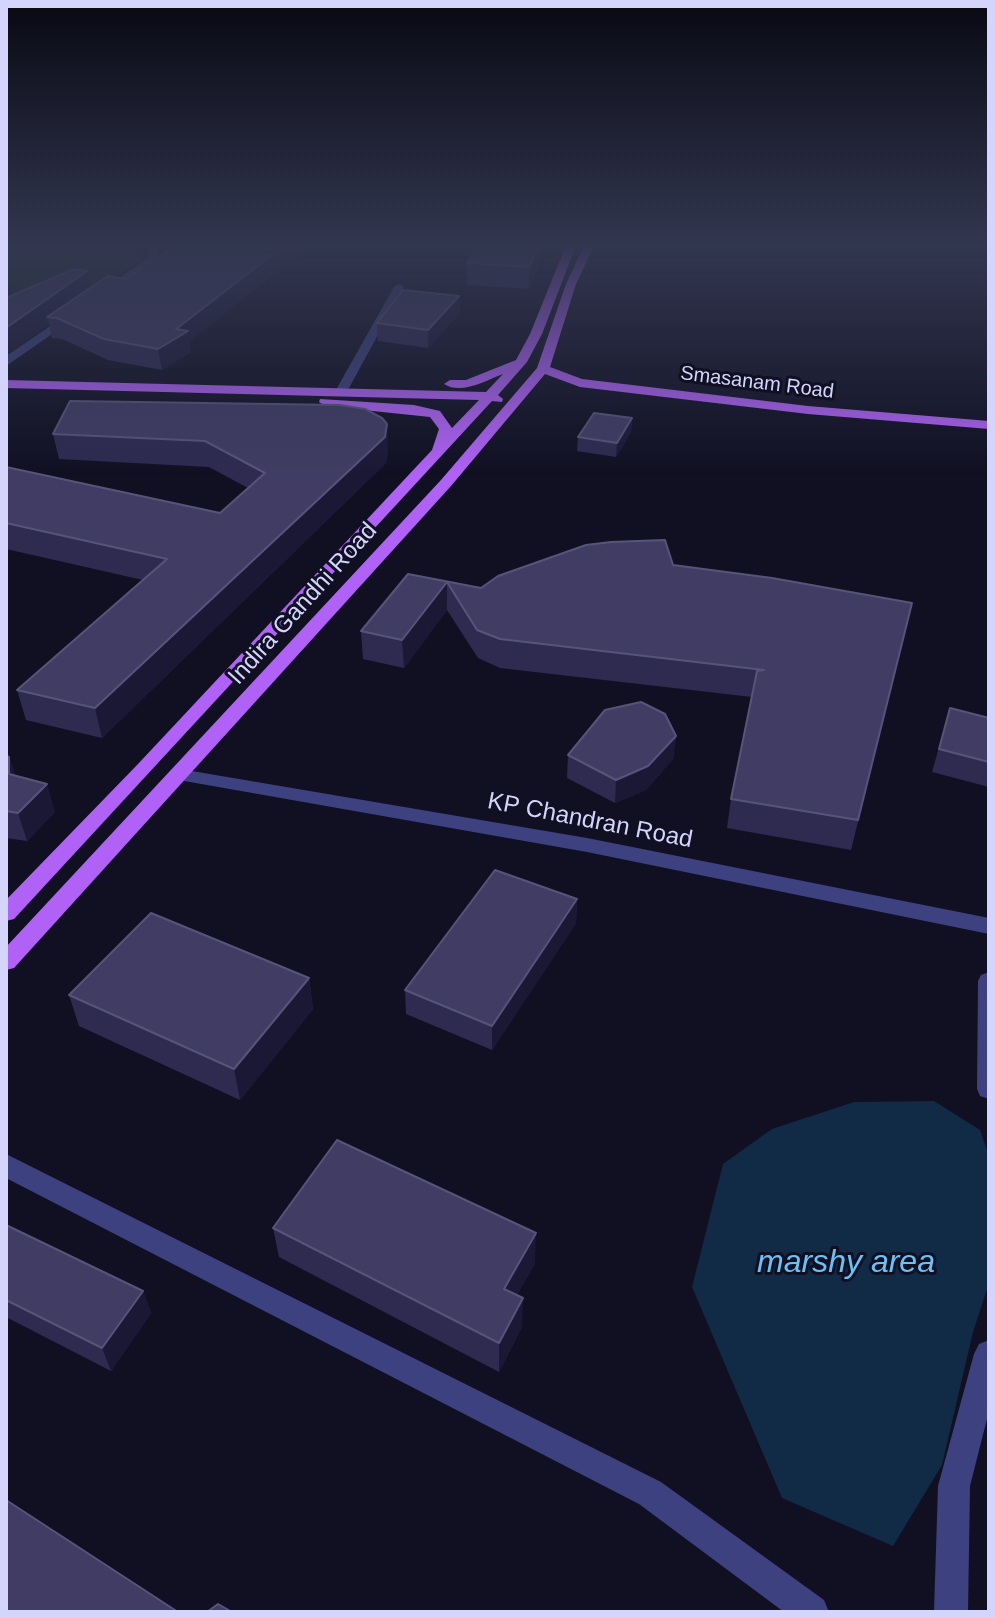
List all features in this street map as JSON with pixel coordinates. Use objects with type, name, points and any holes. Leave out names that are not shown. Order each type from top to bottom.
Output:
[{"type":"main road","name":"Indira Gandhi Road","points":[[6,913],[145,768],[521,362],[540,324]]},
{"type":"main road","name":"Indira Gandhi Road","points":[[6,962],[435,495],[513,405],[543,369],[558,324]]},
{"type":"main road","points":[[320,396],[343,388],[468,384],[521,362]]},
{"type":"main road","name":"Smasanam Road","points":[[543,369],[580,383],[873,416],[989,425]]},
{"type":"main road","points":[[6,384],[485,401],[513,405]]},
{"type":"main road","points":[[6,398],[320,396],[435,414],[446,429],[433,455]]},
{"type":"street","points":[[6,362],[61,324]]},
{"type":"street","points":[[343,388],[379,324]]},
{"type":"street","name":"KP Chandran Road","points":[[180,775],[587,845],[989,926]]},
{"type":"street","points":[[989,981],[989,1089]]},
{"type":"street","points":[[6,1165],[650,1493],[812,1612]]},
{"type":"street","points":[[951,1612],[954,1486],[989,1354]]},
{"type":"green space","points":[[6,324],[48,324],[6,352]]},
{"type":"water","name":"marshy area","points":[[934,1101],[980,1130],[989,1156],[989,1283],[973,1332],[942,1465],[893,1546],[782,1498],[692,1287],[723,1164],[772,1129],[854,1102]]},
{"type":"building","points":[[69,324],[183,324],[176,329],[188,331],[158,349],[104,339]]},
{"type":"building","points":[[381,324],[434,324],[428,330]]},
{"type":"building","points":[[70,401],[339,405],[365,409],[387,424],[385,437],[95,708],[17,690],[167,559],[6,523],[6,467],[220,513],[265,473],[205,441],[53,434]]},
{"type":"building","points":[[594,413],[632,418],[617,443],[578,437]]},
{"type":"building","points":[[665,540],[673,565],[772,578],[912,603],[858,820],[731,799],[757,671],[764,670],[500,639],[477,630],[447,582],[402,640],[361,631],[408,574],[481,588],[498,576],[586,545]]},
{"type":"building","points":[[641,702],[665,714],[676,736],[648,766],[616,780],[568,755],[605,710]]},
{"type":"building","points":[[950,708],[989,718],[989,762],[939,749]]},
{"type":"building","points":[[6,755],[9,757],[9,774],[47,784],[18,813],[6,811]]},
{"type":"building","points":[[495,870],[577,899],[492,1026],[405,990]]},
{"type":"building","points":[[151,913],[309,978],[234,1069],[69,995]]},
{"type":"building","points":[[337,1140],[536,1233],[504,1289],[523,1298],[499,1343],[273,1228]]},
{"type":"building","points":[[6,1225],[143,1291],[102,1348],[6,1300]]},
{"type":"building","points":[[6,1500],[178,1612],[6,1612]]},
{"type":"building","points":[[218,1604],[232,1612],[207,1612]]}]
